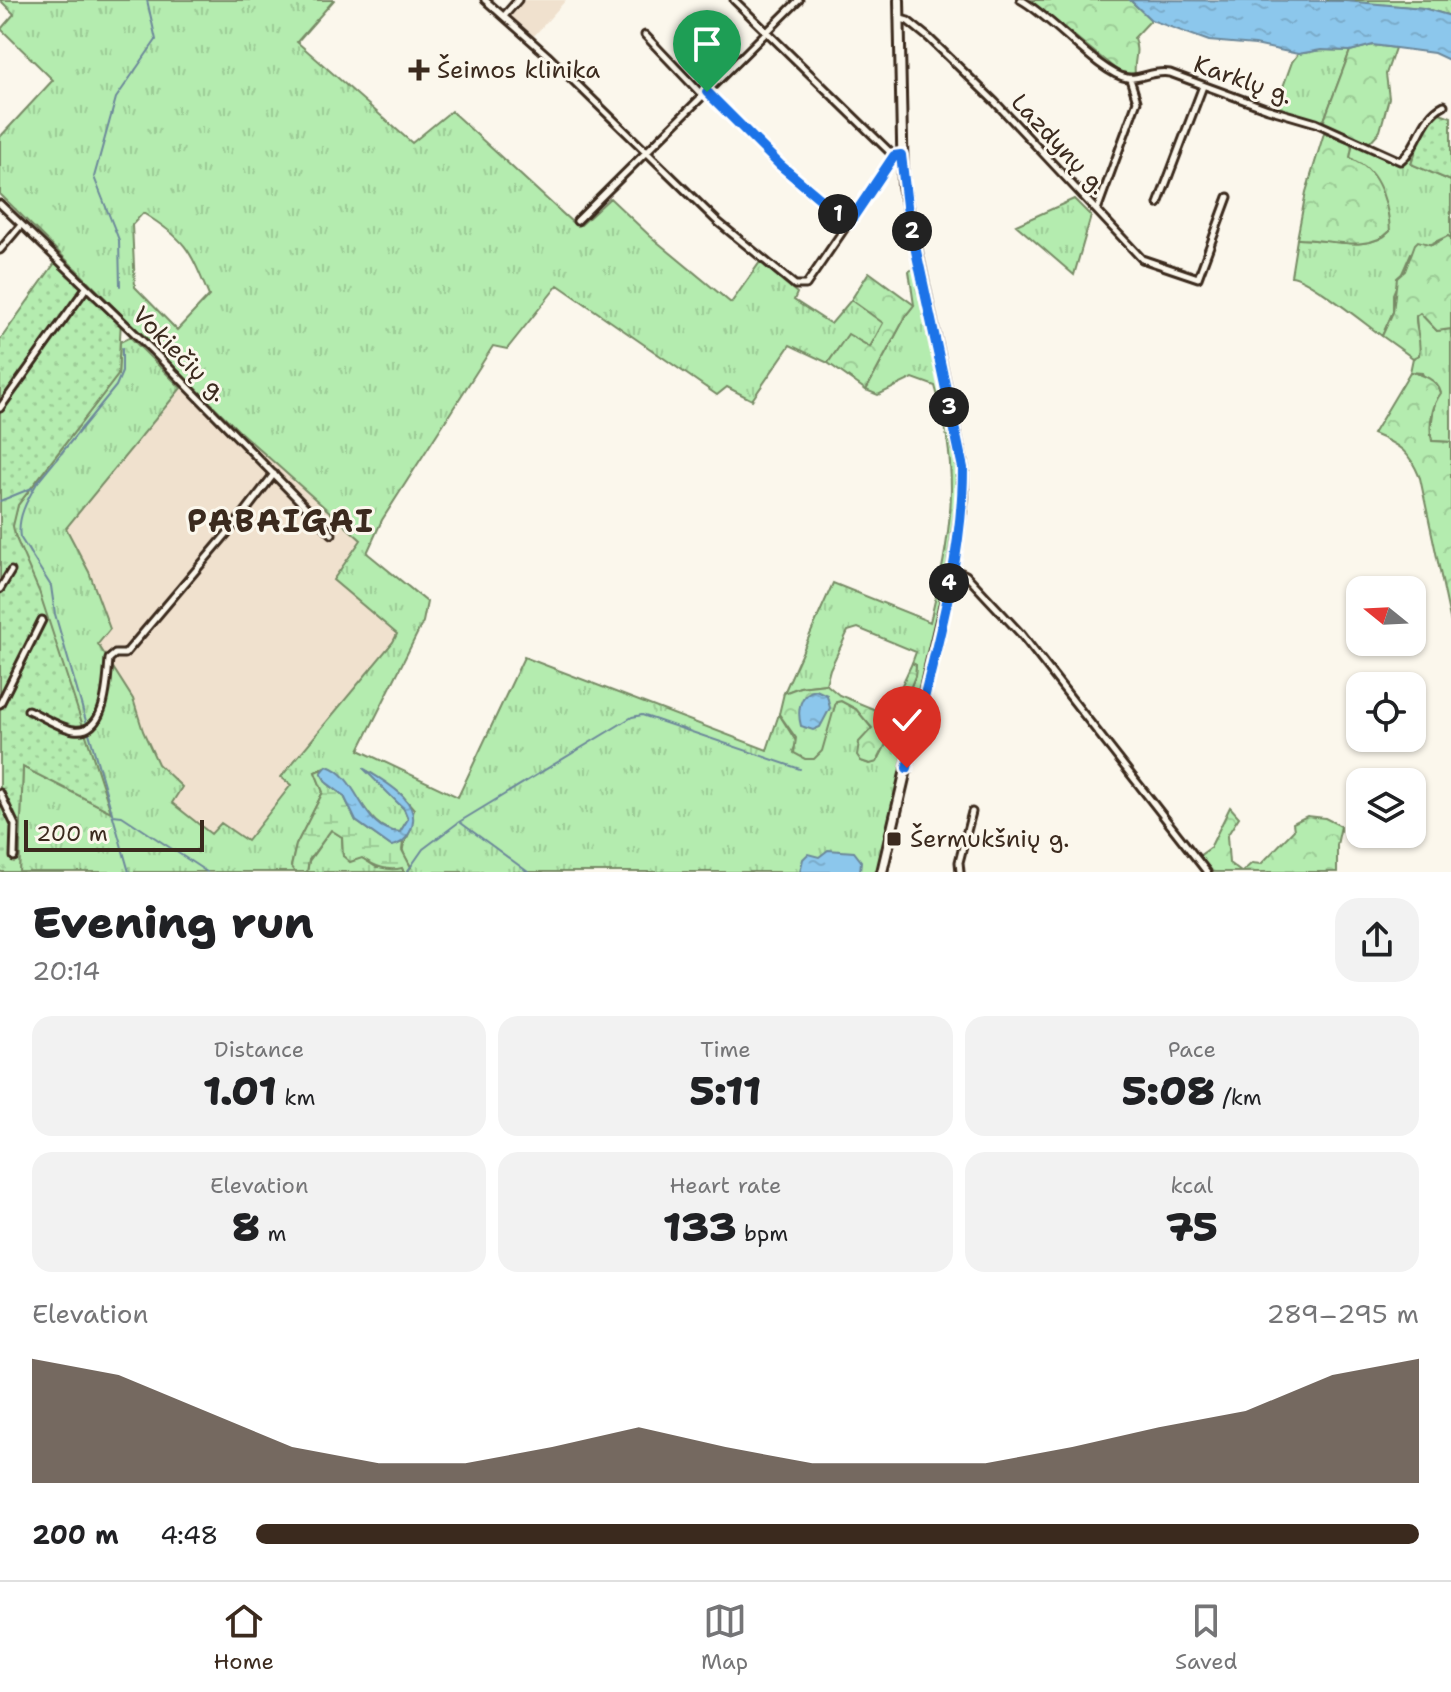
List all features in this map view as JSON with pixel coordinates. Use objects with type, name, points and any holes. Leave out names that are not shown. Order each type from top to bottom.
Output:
[{"type":"main road","points":[[882,872],[953,569],[963,497],[963,468],[897,156],[899,0]]},
{"type":"street","points":[[485,0],[718,222],[800,287],[806,285],[897,156],[734,0]]},
{"type":"street","points":[[504,16],[518,0]]},
{"type":"street","points":[[577,221],[799,0]]},
{"type":"street","points":[[1021,0],[1046,17],[1113,74],[1130,79],[1137,101],[1096,210]]},
{"type":"street","name":"Lazdynų g.","points":[[901,19],[929,38],[995,102],[1142,259],[1198,278],[1228,197]]},
{"type":"street","points":[[645,35],[780,165],[849,223]]},
{"type":"street","name":"Karklų g.","points":[[1130,79],[1157,71],[1170,73],[1316,123],[1400,161],[1410,151],[1431,112],[1444,105]]},
{"type":"street","points":[[1158,204],[1203,86]]},
{"type":"street","name":"Vokiečių g.","points":[[0,204],[152,350],[332,534]]},
{"type":"street","points":[[0,250],[21,225]]},
{"type":"street","points":[[0,408],[86,288]]},
{"type":"street","points":[[28,710],[78,730],[92,725],[99,716],[109,659],[115,654],[125,654],[274,474]]},
{"type":"street","points":[[953,569],[966,575],[1021,634],[1207,872]]},
{"type":"street","points":[[0,589],[11,571]]},
{"type":"street","points":[[0,704],[42,620]]},
{"type":"street","points":[[0,793],[15,825],[14,857]]},
{"type":"street","points":[[960,872],[972,812]]},
{"type":"shaded area","points":[[520,0],[566,0],[534,36],[508,14]]},
{"type":"shaded area","points":[[189,380],[240,432],[362,540],[333,580],[397,634],[282,776],[291,785],[247,841],[211,835],[172,803],[182,787],[158,764],[133,699],[98,644],[66,528]]},
{"type":"green space","points":[[0,0],[334,0],[297,42],[412,143],[451,111],[573,223],[581,225],[610,198],[650,236],[731,303],[760,262],[797,293],[794,300],[831,324],[851,300],[884,323],[870,347],[848,335],[828,363],[790,345],[752,400],[727,387],[717,395],[558,285],[507,349],[493,346],[382,520],[367,553],[427,602],[423,622],[359,750],[458,797],[524,657],[767,750],[779,714],[797,743],[794,749],[828,726],[836,702],[841,701],[856,709],[872,728],[861,761],[869,764],[877,762],[915,676],[916,665],[912,663],[916,652],[858,628],[848,631],[826,684],[800,687],[784,693],[833,583],[930,622],[948,532],[951,477],[949,448],[935,386],[913,378],[878,395],[866,390],[914,305],[909,271],[916,268],[958,459],[959,506],[948,576],[880,872],[407,872],[411,867],[403,847],[414,809],[401,794],[368,771],[404,809],[408,819],[400,832],[388,829],[370,815],[347,782],[327,766],[315,772],[323,792],[296,845],[291,866],[295,872],[19,872],[23,767],[110,811],[12,526],[18,505],[118,375],[120,342],[130,337],[181,388],[66,528],[89,572],[110,629],[98,644],[133,699],[158,764],[182,787],[172,803],[211,834],[221,823],[247,841],[291,785],[281,777],[397,634],[333,580],[361,540],[240,432],[0,194],[0,137],[53,80],[1,29],[14,14]],"holes":[[[143,213],[185,247],[209,296],[177,330],[135,287],[132,225]]]},
{"type":"green space","points":[[1030,0],[1130,0],[1151,20],[1134,38],[1135,74],[1119,72]]},
{"type":"green space","points":[[1325,0],[1451,0],[1451,16],[1423,8]]},
{"type":"green space","points":[[1373,45],[1395,48],[1386,74],[1389,98],[1380,131],[1369,143],[1323,123],[1350,51]]},
{"type":"green space","points":[[1321,50],[1350,51],[1323,123],[1275,109],[1292,62],[1298,54]]},
{"type":"green space","points":[[1437,112],[1451,117],[1451,181],[1411,164],[1427,123]]},
{"type":"green space","points":[[1323,123],[1399,158],[1412,158],[1412,164],[1451,181],[1451,238],[1448,236],[1411,253],[1393,294],[1393,312],[1382,336],[1322,292],[1291,276],[1297,239],[1371,242],[1390,231],[1350,157],[1350,143],[1324,133]]},
{"type":"green space","points":[[1324,133],[1350,143],[1350,157],[1368,169],[1379,185],[1390,231],[1381,238],[1359,243],[1297,239],[1306,192]]},
{"type":"green space","points":[[1074,199],[1091,216],[1074,275],[1016,225]]},
{"type":"green space","points":[[1448,236],[1451,238],[1451,329],[1437,331],[1420,313],[1416,316],[1420,350],[1419,355],[1413,358],[1382,336],[1393,312],[1397,278],[1405,271],[1418,241],[1432,245]]},
{"type":"green space","points":[[57,260],[121,320],[118,375],[18,505],[13,526],[39,591],[111,812],[23,767],[19,872],[0,872],[0,340]]},
{"type":"green space","points":[[869,272],[914,305],[866,390],[828,363],[848,334],[870,347],[883,323],[851,300]]},
{"type":"green space","points":[[1420,313],[1437,331],[1451,329],[1451,442],[1432,441],[1430,433],[1435,401],[1422,373],[1410,372],[1413,358],[1419,355],[1416,316]]},
{"type":"green space","points":[[1410,372],[1429,378],[1439,388],[1441,393],[1435,403],[1431,422],[1432,441],[1451,442],[1451,623],[1420,478],[1412,461],[1402,450],[1373,434]]},
{"type":"green space","points":[[912,663],[916,665],[915,676],[877,762],[870,764],[861,761],[857,755],[859,742],[872,728],[856,709],[841,701],[836,702],[822,751],[814,759],[805,759],[794,753],[796,738],[779,714],[784,693],[800,687],[826,684],[839,695],[888,715]]},
{"type":"green space","points":[[322,769],[327,783],[344,796],[356,821],[391,846],[403,842],[402,850],[411,867],[407,872],[402,868],[381,868],[362,858],[350,862],[343,856],[342,837],[331,830],[309,860],[307,872],[295,872],[291,867],[296,845],[323,792],[315,772]]},
{"type":"green space","points":[[1230,807],[1239,817],[1227,836],[1229,863],[1241,872],[1211,872],[1199,856],[1210,848]]},
{"type":"green space","points":[[1307,816],[1325,818],[1341,826],[1337,872],[1242,872],[1252,863],[1261,864],[1294,830],[1293,823]]},
{"type":"green space","points":[[331,830],[342,837],[343,856],[362,858],[376,867],[402,868],[404,872],[307,872],[309,861]]},
{"type":"water","points":[[1130,0],[1345,1],[1423,8],[1451,16],[1451,61],[1434,53],[1373,45],[1350,51],[1321,50],[1298,54],[1255,45],[1209,41],[1151,20]]},
{"type":"water","points":[[816,690],[827,695],[830,708],[820,727],[813,730],[801,726],[799,714],[803,699]]},
{"type":"water","points":[[327,766],[347,781],[376,823],[400,832],[408,819],[404,809],[363,768],[400,794],[412,811],[413,821],[405,840],[391,846],[356,821],[344,796],[327,783],[321,773]]},
{"type":"water","points":[[828,850],[854,852],[861,861],[860,872],[800,872],[803,859],[808,854],[819,857]]},
{"type":"waterway","points":[[120,286],[119,240],[94,177],[116,98],[156,40],[147,0]]},
{"type":"waterway","points":[[86,721],[55,614],[51,586],[20,537],[20,523],[37,483],[116,386],[122,372],[122,348]]},
{"type":"waterway","points":[[0,501],[32,488]]},
{"type":"waterway","points":[[407,872],[423,849],[459,822],[632,717],[642,715],[800,769]]},
{"type":"waterway","points":[[89,733],[129,872]]},
{"type":"waterway","points":[[113,815],[122,816],[207,872]]},
{"type":"waterway","points":[[461,823],[528,872]]},
{"type":"place","name":"Šeimos klinika","points":[[419,70]]},
{"type":"place","name":"Šermukšnių g.","points":[[894,839]]},
{"type":"district","name":"PABAIGAI","points":[[281,521]]},
{"type":"route","points":[[707,92],[780,165],[849,223],[894,156],[901,155],[908,214],[963,468],[963,497],[953,569],[907,768]]}]
